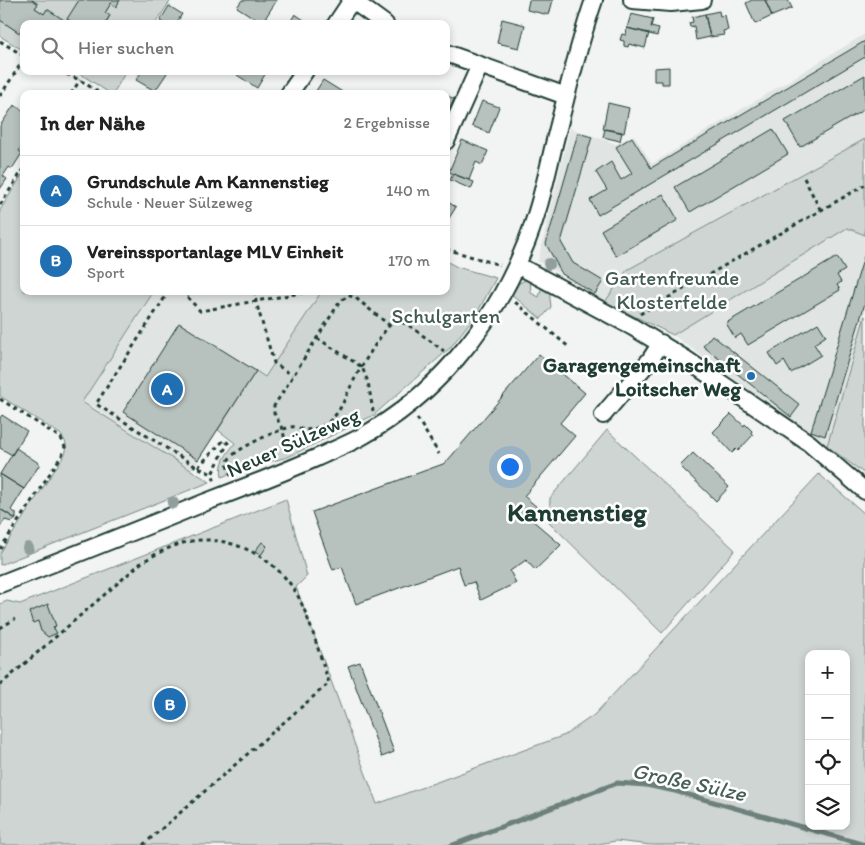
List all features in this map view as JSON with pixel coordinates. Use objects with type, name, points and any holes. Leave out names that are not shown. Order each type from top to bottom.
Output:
[{"type":"street","points":[[339,20],[352,0],[367,5],[381,20]]},
{"type":"street","name":"Neuer Sülzeweg","points":[[0,584],[351,443],[376,429],[408,404],[454,360],[483,325],[517,265],[538,209],[583,32],[594,0]]},
{"type":"street","points":[[632,0],[671,2],[702,0]]},
{"type":"street","points":[[450,54],[566,96]]},
{"type":"street","points":[[450,132],[480,65]]},
{"type":"street","points":[[292,90],[302,75]]},
{"type":"street","points":[[517,265],[661,343],[809,443],[865,491]]},
{"type":"street","points":[[603,416],[650,360],[661,343]]},
{"type":"path","points":[[0,41],[20,55]]},
{"type":"path","points":[[0,96],[20,64]]},
{"type":"path","points":[[68,75],[95,90]]},
{"type":"path","points":[[74,90],[80,80]]},
{"type":"path","points":[[0,205],[20,174]]},
{"type":"path","points":[[804,178],[821,211]]},
{"type":"path","points":[[631,326],[638,315],[865,185]]},
{"type":"path","points":[[450,250],[505,268],[517,265]]},
{"type":"path","points":[[502,292],[570,348]]},
{"type":"path","points":[[166,295],[96,404],[198,468],[212,474],[230,493]]},
{"type":"path","points":[[186,295],[200,311],[292,295]]},
{"type":"path","points":[[255,295],[274,363],[292,375]]},
{"type":"path","points":[[292,468],[283,430],[273,407],[339,303],[346,295]]},
{"type":"path","points":[[351,295],[389,325]]},
{"type":"path","points":[[230,493],[227,463],[230,458],[258,440],[283,430],[293,427],[304,430],[314,429],[332,420],[340,410],[362,367],[389,325],[396,322],[407,324],[454,360]]},
{"type":"path","points":[[317,338],[362,367],[368,382],[376,429]]},
{"type":"path","points":[[0,399],[61,438],[65,447],[62,456],[0,550]]},
{"type":"path","points":[[408,404],[439,454]]},
{"type":"path","points":[[198,468],[224,440],[228,443],[212,474]]},
{"type":"path","points":[[0,685],[141,563],[167,549],[187,542],[221,541],[253,552],[280,572],[300,600],[329,683],[143,845]]},
{"type":"path","points":[[0,628],[15,619]]},
{"type":"shaded area","points":[[865,34],[865,139],[627,270],[605,302],[538,261],[570,128],[616,144],[634,135],[652,164]]},
{"type":"shaded area","points":[[847,228],[865,235],[865,316],[827,446],[673,335]]},
{"type":"shaded area","points":[[151,295],[319,295],[265,377],[256,371],[192,471],[82,401]]},
{"type":"green space","points":[[32,0],[79,0],[76,20],[58,20],[47,10],[44,14],[35,8],[38,4]]},
{"type":"green space","points":[[120,0],[171,0],[158,20],[108,20],[110,16],[105,13],[111,3],[116,6]]},
{"type":"green space","points":[[0,20],[20,33],[20,48],[0,36]]},
{"type":"green space","points":[[82,75],[124,75],[115,90],[105,90]]},
{"type":"green space","name":"Gartenfreunde Klosterfelde","points":[[865,139],[865,235],[847,228],[673,335],[605,302],[627,270]]},
{"type":"green space","points":[[20,178],[20,295],[151,295],[82,402],[210,482],[0,565],[0,553],[65,454],[66,446],[60,434],[0,396],[0,210]]},
{"type":"green space","name":"Schulgarten","points":[[450,263],[496,278],[477,313],[450,348],[374,415],[288,457],[238,470],[222,477],[223,463],[235,443],[218,430],[256,371],[265,377],[319,295],[450,295]]},
{"type":"green space","points":[[525,280],[530,281],[531,293],[539,297],[542,286],[549,290],[551,307],[541,319],[510,293],[516,285]]},
{"type":"green space","points":[[865,316],[865,474],[827,446]]},
{"type":"green space","points":[[607,430],[735,550],[662,633],[549,522],[550,498]]},
{"type":"green space","points":[[819,474],[865,514],[865,845],[651,845],[616,841],[592,845],[0,845],[0,604],[7,601],[20,604],[286,499],[307,576],[296,587],[377,804],[565,735],[594,715]]},
{"type":"building","points":[[0,0],[32,0],[38,4],[35,8],[44,14],[47,9],[64,20],[20,20],[20,33],[0,20]]},
{"type":"building","points":[[79,0],[120,0],[116,7],[111,3],[105,13],[110,15],[107,20],[67,19]]},
{"type":"building","points":[[242,0],[277,0],[264,20],[257,20],[237,7]]},
{"type":"building","points":[[529,0],[553,0],[549,15],[527,10]]},
{"type":"building","points":[[752,0],[765,0],[772,16],[755,24],[746,3]]},
{"type":"building","points":[[765,0],[788,0],[792,8],[772,16]]},
{"type":"building","points":[[169,6],[182,14],[178,20],[161,20]]},
{"type":"building","points":[[719,11],[720,16],[725,15],[728,30],[723,31],[724,35],[710,37],[705,14]]},
{"type":"building","points":[[295,14],[304,20],[291,20]]},
{"type":"building","points":[[631,14],[653,19],[651,27],[659,29],[657,36],[627,28]]},
{"type":"building","points":[[705,14],[710,37],[696,40],[694,26],[690,27],[689,23],[693,22],[692,17]]},
{"type":"building","points":[[502,19],[525,25],[519,48],[497,43]]},
{"type":"building","points":[[627,28],[649,33],[645,48],[629,44],[628,47],[624,46],[624,41],[620,40],[622,34],[626,35]]},
{"type":"building","points":[[865,41],[865,57],[598,215],[590,200],[607,190],[596,172],[611,162],[621,180],[632,173],[616,147],[632,137],[651,168]]},
{"type":"building","points":[[669,67],[669,84],[662,84],[662,81],[654,81],[654,68]]},
{"type":"building","points":[[139,75],[166,75],[156,90],[136,80]]},
{"type":"building","points":[[237,75],[265,75],[257,88]]},
{"type":"building","points":[[865,75],[865,109],[800,147],[785,121]]},
{"type":"building","points":[[323,80],[339,90],[317,90]]},
{"type":"building","points":[[450,97],[454,99],[450,108]]},
{"type":"building","points":[[482,101],[499,107],[489,133],[472,126]]},
{"type":"building","points":[[608,103],[629,108],[624,133],[603,129]]},
{"type":"building","points":[[14,105],[20,109],[20,156],[12,169],[9,167],[3,176],[7,179],[0,189],[0,126]]},
{"type":"building","points":[[605,129],[622,132],[620,141],[603,137]]},
{"type":"building","points":[[773,129],[788,154],[690,212],[675,187]]},
{"type":"building","points":[[578,133],[592,137],[561,242],[573,263],[603,281],[595,294],[562,274],[546,244]]},
{"type":"building","points":[[462,140],[488,151],[482,165],[476,162],[469,180],[450,172]]},
{"type":"building","points":[[453,174],[474,182],[471,189],[450,180]]},
{"type":"building","points":[[663,194],[678,220],[616,256],[601,230]]},
{"type":"building","points":[[450,203],[456,207],[450,217]]},
{"type":"building","points":[[865,253],[865,303],[825,436],[811,431]]},
{"type":"building","points":[[837,257],[845,270],[837,275],[841,282],[837,285],[840,290],[748,345],[741,334],[735,338],[726,323]]},
{"type":"building","points":[[179,323],[256,371],[198,460],[123,412]]},
{"type":"building","points":[[818,323],[826,336],[814,344],[821,355],[791,373],[784,361],[777,366],[769,353]]},
{"type":"building","name":"Garagengemeinschaft Loitscher Weg","points":[[712,335],[800,405],[791,417],[703,346]]},
{"type":"building","points":[[539,354],[585,393],[560,423],[575,436],[524,496],[539,509],[531,519],[561,545],[535,570],[526,560],[510,571],[516,583],[481,600],[474,582],[464,585],[458,566],[356,604],[342,567],[333,570],[312,512],[443,464]]},
{"type":"building","points":[[731,414],[744,426],[745,424],[752,431],[753,435],[738,451],[736,449],[732,453],[713,432]]},
{"type":"building","points":[[2,415],[27,431],[12,455],[0,448],[0,418]]},
{"type":"building","points":[[16,448],[40,464],[24,489],[0,474]]},
{"type":"building","points":[[693,453],[729,487],[716,501],[680,466]]},
{"type":"building","points":[[0,474],[24,489],[11,510],[16,513],[16,519],[0,509]]},
{"type":"building","points":[[0,509],[16,519],[12,522],[5,520],[0,527]]},
{"type":"building","points":[[262,542],[267,546],[261,555],[255,551]]},
{"type":"building","points":[[48,604],[56,626],[53,627],[57,633],[48,637],[41,631],[38,621],[33,623],[29,612]]},
{"type":"building","points":[[360,662],[394,752],[382,757],[348,666]]},
{"type":"waterway","name":"Große Sülze","points":[[453,845],[617,783],[646,785],[675,791],[865,845]]},
{"type":"place","name":"Garagengemeinschaft Loitscher Weg","points":[[751,376]]},
{"type":"place","name":"Grundschule Am Kannenstieg","points":[[167,389]]},
{"type":"place","name":"Vereinssportanlage MLV Einheit","points":[[170,704]]},
{"type":"district","name":"Kannenstieg","points":[[577,512]]}]
